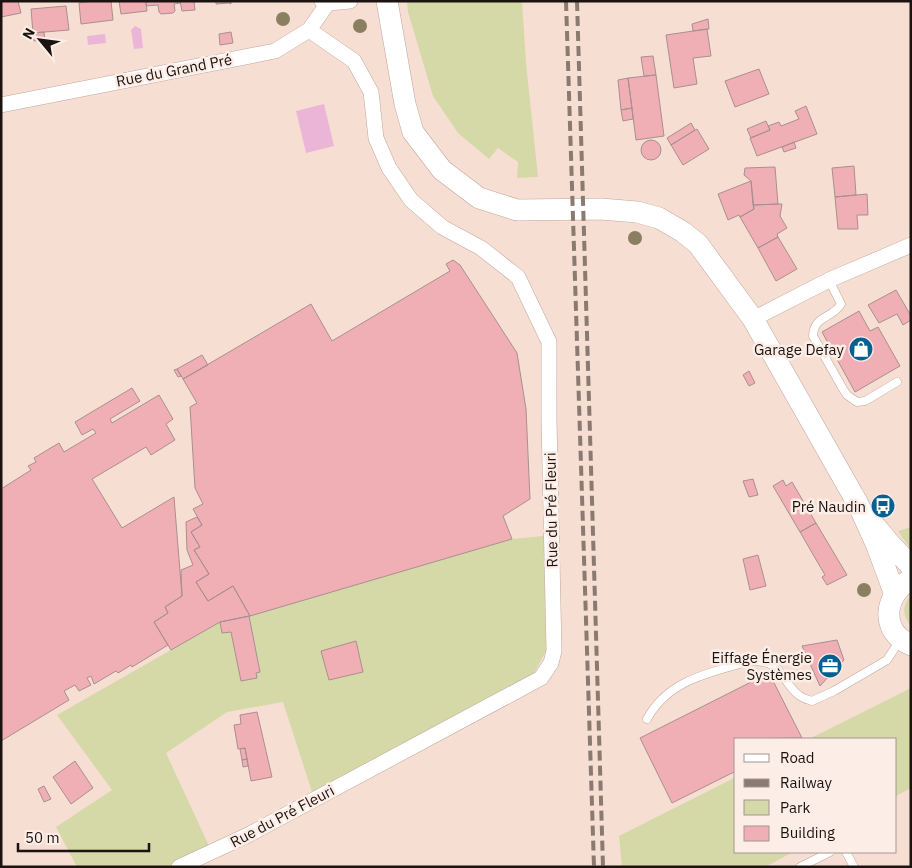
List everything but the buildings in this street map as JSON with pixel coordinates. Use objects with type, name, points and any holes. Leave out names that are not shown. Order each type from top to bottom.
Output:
[{"type":"main road","points":[[387,1],[405,104],[413,132],[442,170],[479,198],[517,210],[601,209],[637,212],[659,218],[683,232],[698,244],[753,319],[858,504],[877,546],[894,592]]},
{"type":"main road","points":[[858,504],[891,545],[911,566]]},
{"type":"main road","points":[[906,642],[891,626],[888,608],[894,592],[911,579]]},
{"type":"street","points":[[325,2],[350,1]]},
{"type":"street","name":"Rue du Grand Pré","points":[[1,104],[275,51],[309,30],[325,2]]},
{"type":"street","name":"Rue du Pré Fleuri","points":[[179,867],[248,835],[541,678],[551,664],[554,651],[549,342],[518,277],[481,248],[442,227],[411,200],[389,168],[376,138],[371,92],[354,61],[309,30]]},
{"type":"street","points":[[753,319],[829,280],[911,245]]},
{"type":"lane","points":[[829,280],[841,304],[838,309],[817,323],[813,336],[843,389],[858,402],[897,382]]},
{"type":"lane","points":[[647,719],[653,707],[664,696],[689,680],[750,661],[772,664],[781,672],[800,696],[812,701],[834,691],[888,660],[906,642]]},
{"type":"lane","points":[[800,867],[828,853]]},
{"type":"lane","points":[[847,853],[854,867]]},
{"type":"green space","points":[[407,1],[522,1],[526,63],[538,177],[517,178],[518,162],[498,148],[489,159],[458,133],[433,96],[408,12]]},
{"type":"green space","points":[[911,527],[911,550],[898,531]]},
{"type":"green space","points":[[544,536],[546,651],[533,675],[312,792],[283,702],[227,712],[166,753],[210,848],[167,867],[77,867],[56,827],[112,790],[57,715],[220,622],[256,614],[512,539]]},
{"type":"green space","points":[[911,595],[911,626],[904,610]]},
{"type":"green space","points":[[911,688],[911,788],[897,795],[897,738],[811,738]]},
{"type":"green space","points":[[734,778],[734,853],[791,853],[765,867],[622,867],[619,836]]},
{"type":"shaded area","points":[[135,26],[141,29],[143,48],[134,49],[131,30]]},
{"type":"shaded area","points":[[105,34],[106,43],[88,45],[87,36]]},
{"type":"shaded area","points":[[324,104],[334,146],[306,153],[296,111]]},
{"type":"railway","points":[[566,1],[594,867]]},
{"type":"railway","points":[[577,1],[603,867]]},
{"type":"place","name":"Garage Defay","points":[[861,349]]},
{"type":"place","name":"Pré Naudin","points":[[883,506]]},
{"type":"place","name":"Eiffage Énergie Systèmes","points":[[830,666]]}]
